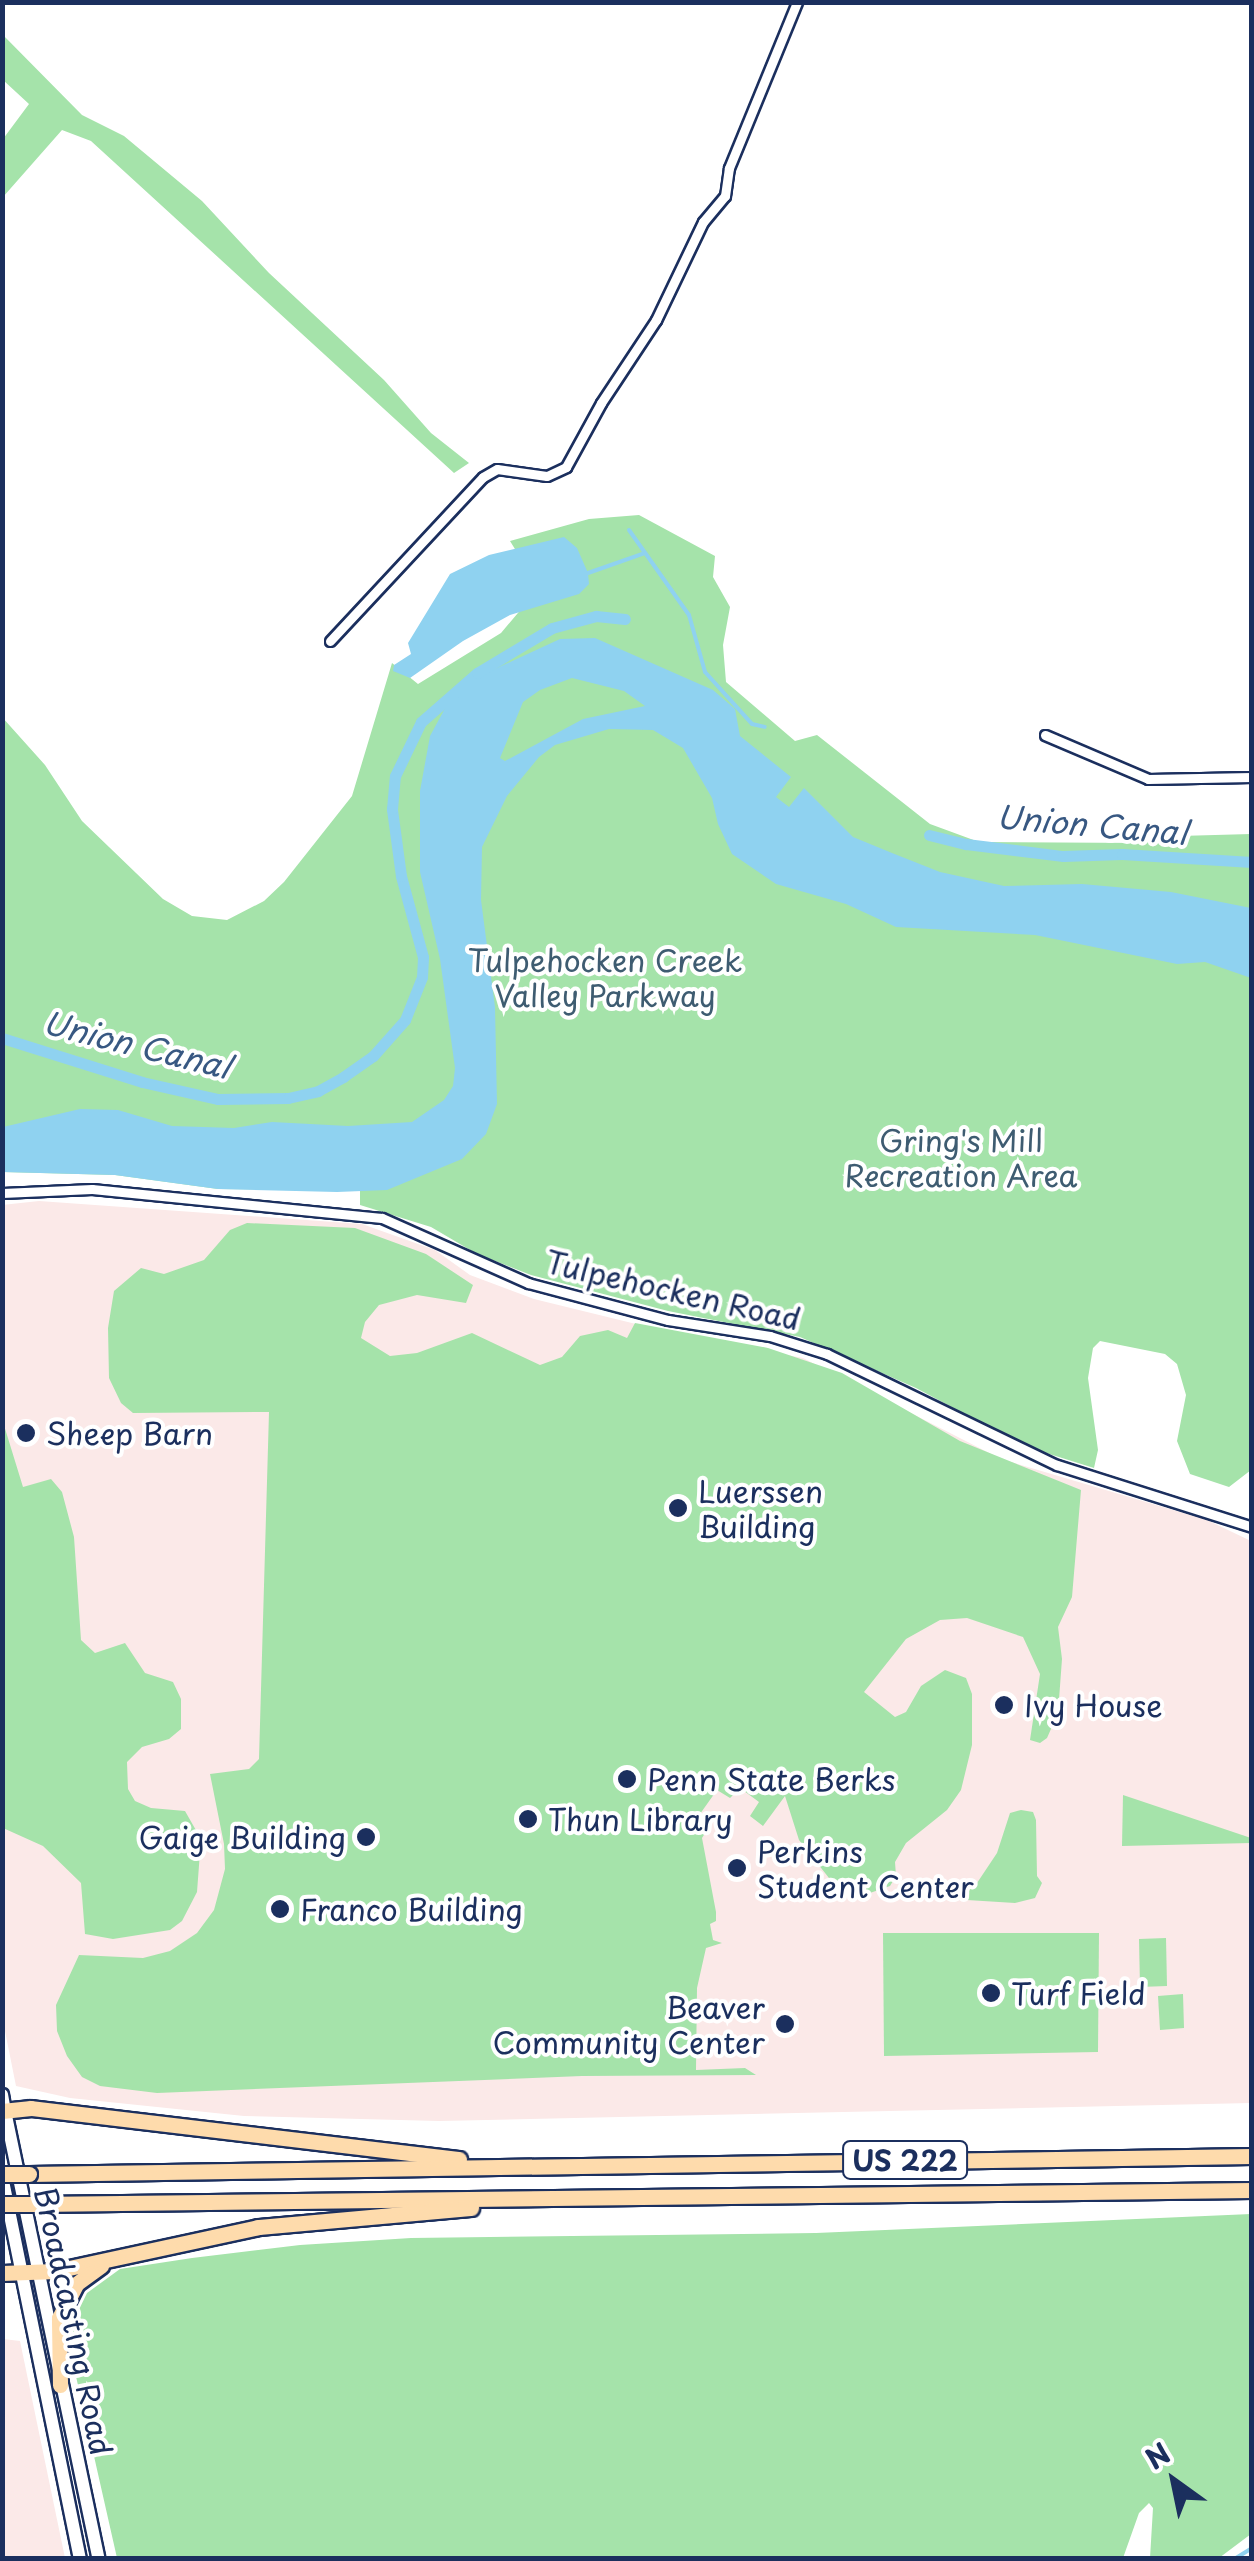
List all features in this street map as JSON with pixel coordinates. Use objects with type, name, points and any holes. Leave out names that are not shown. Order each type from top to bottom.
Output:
[{"type":"highway","points":[[4,2111],[31,2108],[387,2152],[558,2166]]},
{"type":"highway","name":"US 222","points":[[2,2175],[1252,2156]]},
{"type":"highway","name":"US 222","points":[[2,2204],[1252,2190]]},
{"type":"highway","points":[[2,2272],[30,2272],[258,2227],[625,2196]]},
{"type":"highway","points":[[60,2385],[58,2330],[65,2301],[82,2278],[120,2256]]},
{"type":"main road","name":"Broadcasting Road","points":[[4,2111],[80,2558]]},
{"type":"main road","name":"Broadcasting Road","points":[[2,2175],[60,2385],[98,2558]]},
{"type":"street","points":[[330,640],[482,478],[497,469],[547,476],[566,467],[581,435],[656,320],[703,222],[725,196],[729,168],[798,2]]},
{"type":"street","points":[[1045,735],[1148,779],[1252,777]]},
{"type":"street","name":"Tulpehocken Road","points":[[2,1194],[92,1190],[382,1218],[528,1283],[668,1320],[770,1336],[827,1354],[1043,1459],[1252,1527]]},
{"type":"street","name":"Broadcasting Road","points":[[2,2094],[4,2111]]},
{"type":"shaded area","name":"Penn State Berks","points":[[39,1201],[362,1224],[435,1250],[470,1275],[534,1299],[689,1337],[803,1358],[1001,1459],[1207,1520],[1251,1541],[1251,2103],[439,2121],[244,2116],[70,2098],[16,2086],[2,2016],[2,1205]]},
{"type":"shaded area","points":[[3,2339],[20,2341],[65,2558],[3,2558]]},
{"type":"green space","points":[[3,35],[82,115],[124,136],[202,201],[269,273],[384,380],[431,433],[469,463],[454,473],[91,141],[62,130],[3,197],[3,139],[29,104],[3,80]]},
{"type":"green space","name":"Tulpehocken Creek Valley Parkway","points":[[639,515],[715,556],[713,577],[730,607],[723,645],[726,682],[795,741],[817,735],[930,824],[979,842],[1142,843],[1143,837],[1251,834],[1251,1470],[1229,1487],[1190,1474],[1177,1441],[1186,1395],[1177,1364],[1165,1354],[1100,1341],[1093,1348],[1088,1378],[1098,1450],[1094,1468],[1027,1447],[916,1388],[800,1337],[668,1311],[531,1275],[477,1254],[431,1227],[360,1205],[360,1190],[218,1189],[115,1175],[3,1172],[2,717],[45,765],[82,821],[163,899],[192,916],[227,920],[264,901],[284,882],[352,796],[392,663],[418,684],[501,633],[539,588],[510,541],[589,519]]},
{"type":"green space","points":[[247,1223],[355,1228],[426,1254],[473,1285],[466,1303],[417,1295],[379,1305],[365,1322],[361,1338],[390,1356],[417,1353],[472,1333],[540,1365],[562,1357],[580,1336],[608,1330],[627,1338],[635,1323],[768,1348],[842,1373],[960,1441],[1081,1490],[1072,1597],[1058,1627],[1062,1659],[1058,1713],[1047,1738],[1040,1743],[1030,1740],[1040,1674],[1023,1637],[967,1618],[940,1620],[906,1639],[864,1692],[895,1717],[906,1712],[921,1686],[945,1670],[966,1678],[972,1694],[972,1745],[961,1790],[947,1810],[906,1843],[895,1862],[896,1876],[890,1886],[867,1894],[829,1878],[799,1840],[785,1796],[763,1826],[750,1816],[759,1802],[740,1788],[730,1798],[717,1790],[695,1821],[707,1830],[702,1838],[716,1912],[716,1921],[710,1924],[713,1940],[722,1943],[706,1948],[697,1988],[696,2070],[745,2068],[756,2075],[582,2076],[157,2093],[100,2086],[82,2077],[67,2056],[57,2031],[56,2005],[79,1955],[143,1958],[170,1951],[197,1933],[214,1910],[225,1869],[210,1774],[249,1769],[259,1759],[269,1412],[133,1413],[121,1403],[109,1378],[108,1328],[114,1291],[141,1268],[164,1274],[204,1260],[230,1230]]},
{"type":"green space","points":[[3,1422],[23,1487],[51,1479],[62,1492],[74,1537],[81,1640],[95,1653],[125,1643],[145,1673],[173,1682],[181,1699],[181,1729],[169,1739],[142,1747],[127,1762],[128,1789],[135,1801],[151,1808],[185,1811],[201,1839],[197,1892],[182,1921],[170,1930],[113,1939],[85,1934],[81,1883],[43,1846],[3,1828]]},
{"type":"green space","points":[[1123,1795],[1251,1838],[1251,1843],[1122,1846]]},
{"type":"green space","points":[[1033,1812],[1036,1820],[1037,1876],[1042,1883],[1035,1898],[1015,1903],[935,1898],[933,1892],[977,1883],[997,1853],[1010,1813]]},
{"type":"green space","name":"Turf Field","points":[[883,1933],[1099,1933],[1098,2052],[884,2056]]},
{"type":"green space","points":[[1166,1938],[1167,1986],[1140,1987],[1139,1939]]},
{"type":"green space","points":[[1183,1994],[1184,2028],[1160,2030],[1158,1996]]},
{"type":"green space","points":[[1251,2214],[1251,2534],[1219,2558],[1150,2558],[1153,2508],[1149,2503],[1139,2513],[1123,2558],[117,2558],[75,2372],[73,2322],[87,2293],[120,2269],[192,2258],[300,2245],[411,2238],[816,2233]]},
{"type":"water","points":[[564,537],[577,548],[588,573],[589,584],[579,594],[510,615],[463,641],[410,678],[393,671],[394,665],[411,654],[408,643],[450,574],[489,555]]},
{"type":"water","points":[[595,638],[713,690],[735,709],[740,736],[791,777],[776,797],[789,807],[804,788],[853,837],[940,872],[1004,886],[1082,884],[1171,892],[1251,908],[1251,978],[1205,962],[1177,964],[1035,935],[896,927],[846,904],[776,884],[732,854],[718,824],[712,798],[683,748],[653,730],[609,729],[555,745],[539,757],[507,796],[482,847],[481,900],[495,1007],[497,1104],[486,1134],[462,1159],[387,1190],[337,1192],[218,1189],[115,1175],[3,1172],[3,1127],[80,1109],[118,1110],[172,1126],[234,1128],[272,1122],[348,1126],[412,1122],[444,1100],[453,1086],[455,1068],[440,959],[420,872],[420,791],[430,736],[449,701],[484,674],[560,639]],"holes":[[[572,678],[624,691],[645,706],[583,719],[505,761],[500,758],[523,702],[540,690]]]},
{"type":"waterway","points":[[629,530],[689,615],[705,672],[752,724],[765,727]]},
{"type":"waterway","points":[[588,573],[645,553]]},
{"type":"waterway","name":"Union Canal","points":[[2,1038],[142,1082],[218,1099],[288,1098],[318,1091],[343,1077],[373,1056],[405,1020],[422,977],[423,957],[401,876],[392,809],[395,776],[421,722],[477,673],[552,628],[596,616],[625,619]]},
{"type":"waterway","name":"Union Canal","points":[[929,835],[966,844],[1063,856],[1122,854],[1252,862]]},
{"type":"waterway","points":[[1236,2558],[1252,2548]]},
{"type":"place","name":"Sheep Barn","points":[[26,1433]]},
{"type":"place","name":"Luerssen Building","points":[[678,1508]]},
{"type":"place","name":"Ivy House","points":[[1004,1705]]},
{"type":"place","name":"Penn State Berks","points":[[627,1779]]},
{"type":"place","name":"Thun Library","points":[[528,1819]]},
{"type":"place","name":"Gaige Building","points":[[366,1837]]},
{"type":"place","name":"Perkins Student Center","points":[[737,1868]]},
{"type":"place","name":"Franco Building","points":[[280,1909]]},
{"type":"place","name":"Turf Field","points":[[991,1993]]},
{"type":"place","name":"Beaver Community Center","points":[[785,2024]]},
{"type":"park label","name":"Gring's Mill Recreation Area","points":[[961,1157]]}]
